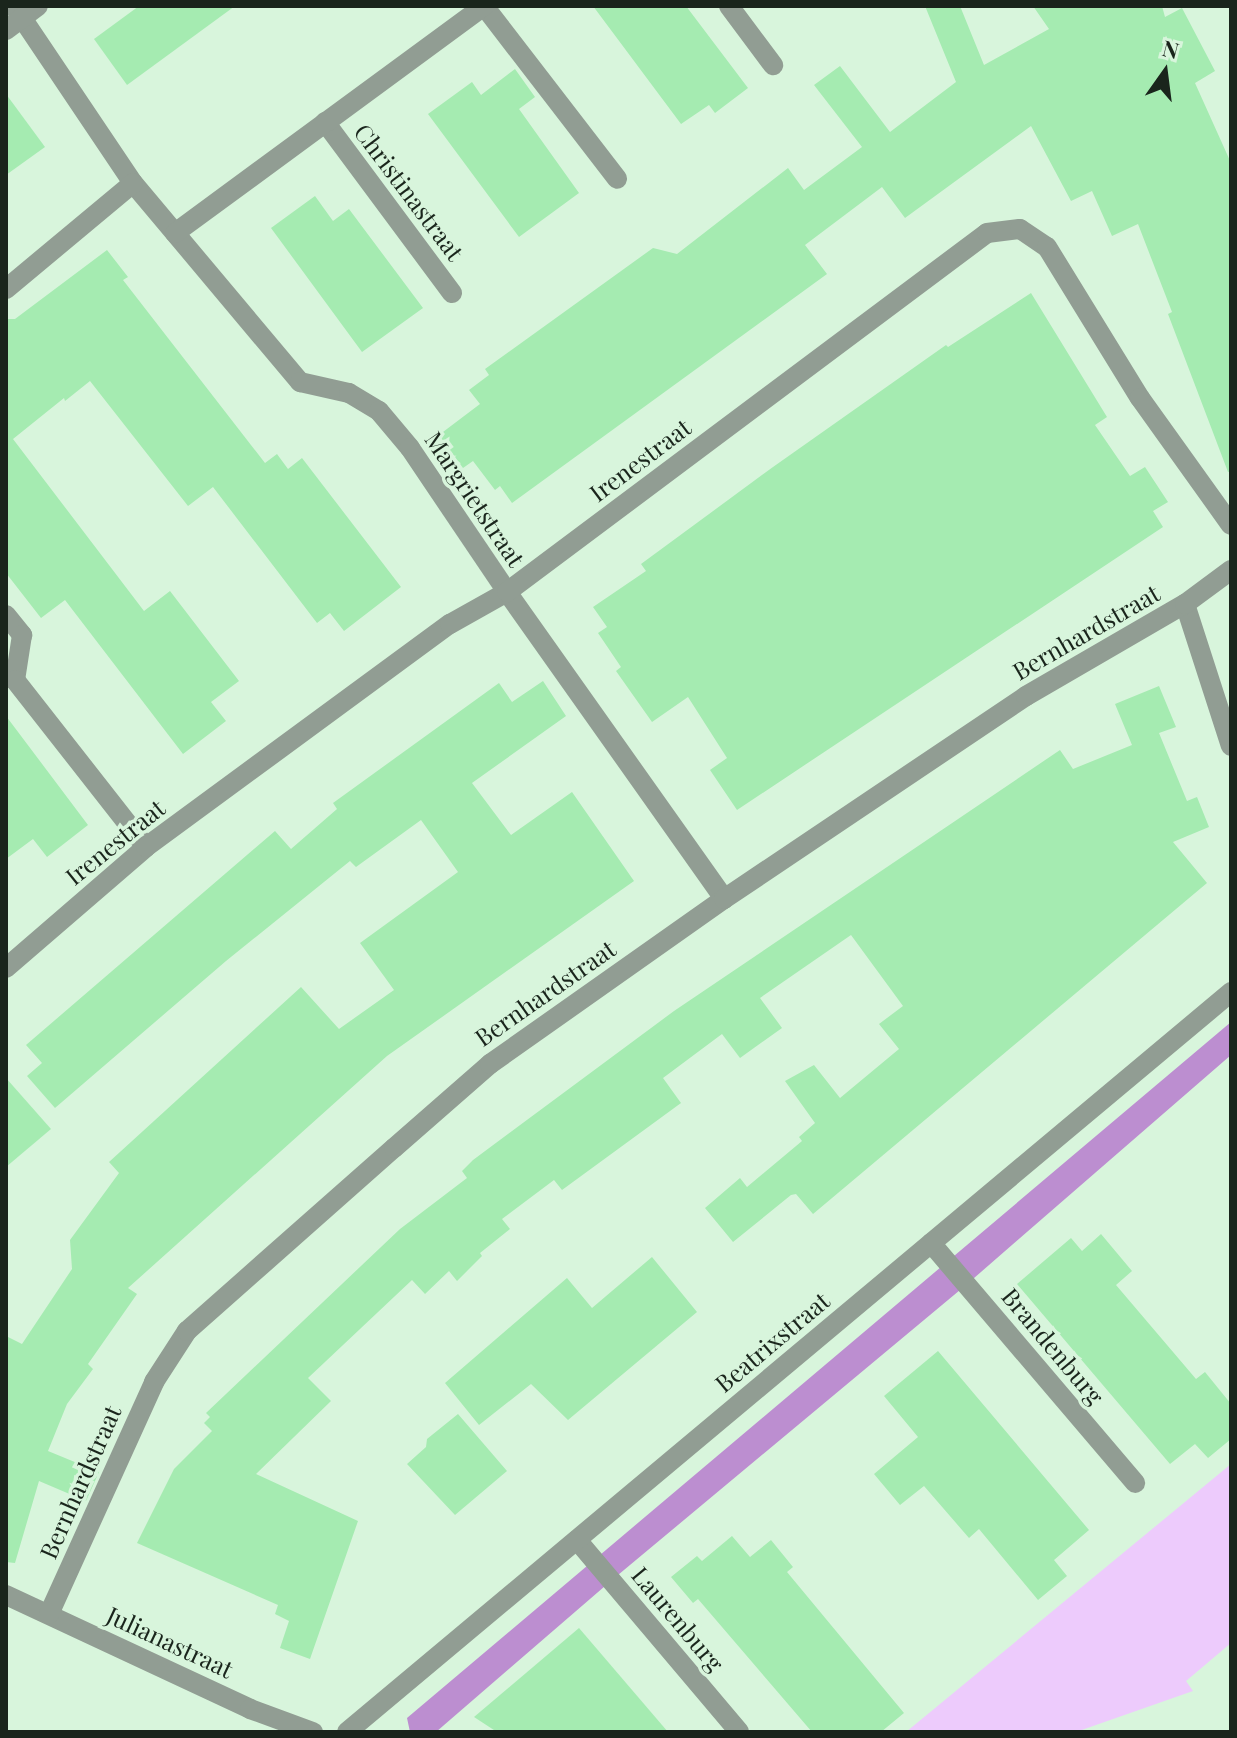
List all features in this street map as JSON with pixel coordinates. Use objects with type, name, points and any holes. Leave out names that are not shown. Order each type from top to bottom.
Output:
[{"type":"street","name":"Christinastraat","points":[[175,233],[484,6],[617,179]]},
{"type":"street","points":[[729,6],[773,65]]},
{"type":"street","name":"Margrietstraat","points":[[20,15],[133,183],[300,382],[349,393],[379,411],[410,448],[507,592],[724,899]]},
{"type":"street","name":"Christinastraat","points":[[325,122],[452,293]]},
{"type":"street","points":[[6,289],[133,183]]},
{"type":"street","name":"Irenestraat","points":[[6,968],[146,847],[450,624],[507,592],[987,233],[1020,229],[1047,247],[1140,398],[1231,525]]},
{"type":"street","name":"Bernhardstraat","points":[[49,1614],[154,1382],[187,1331],[490,1064],[724,899],[1026,696],[1185,604],[1231,570]]},
{"type":"street","points":[[1185,604],[1231,746]]},
{"type":"street","points":[[6,615],[22,635],[15,680],[146,847]]},
{"type":"street","name":"Beatrixstraat","points":[[347,1732],[1231,992]]},
{"type":"street","name":"Brandenburg","points":[[931,1243],[1135,1483]]},
{"type":"street","name":"Laurenburg","points":[[577,1540],[739,1732]]},
{"type":"street","name":"Julianastraat","points":[[6,1595],[250,1709],[313,1732]]},
{"type":"shaded area","points":[[1231,1022],[1231,1055],[966,1285],[612,1580],[436,1732],[410,1732],[407,1718]]},
{"type":"shaded area","points":[[1231,1464],[1231,1643],[1186,1681],[1193,1691],[1076,1732],[906,1732]]},
{"type":"building","points":[[139,6],[235,6],[127,85],[94,39]]},
{"type":"building","points":[[593,6],[686,6],[748,88],[715,113],[709,105],[681,124]]},
{"type":"building","points":[[925,6],[960,6],[984,65],[1049,29],[1033,6],[1162,6],[1165,17],[1182,8],[1215,71],[1195,83],[1231,163],[1231,471],[1228,472],[1168,314],[1172,312],[1138,224],[1112,236],[1092,191],[1071,201],[1031,126],[905,218],[882,187],[805,245],[827,274],[512,503],[500,486],[495,490],[473,461],[463,468],[439,435],[480,404],[469,390],[489,375],[485,369],[653,248],[677,254],[788,168],[804,190],[862,147],[814,85],[840,66],[890,132],[956,82]]},
{"type":"building","points":[[515,69],[535,97],[519,109],[579,193],[519,237],[428,114],[472,82],[481,95]]},
{"type":"building","points":[[6,94],[45,147],[6,175]]},
{"type":"building","points":[[315,196],[333,221],[349,209],[423,308],[362,352],[271,228]]},
{"type":"building","points":[[107,250],[128,277],[123,280],[265,463],[277,454],[288,469],[302,458],[401,587],[344,631],[330,613],[317,623],[213,487],[188,506],[90,381],[65,401],[64,398],[13,439],[144,611],[170,591],[239,681],[211,702],[226,721],[183,754],[65,600],[41,618],[6,573],[6,319],[15,319]]},
{"type":"building","points":[[1031,293],[1107,417],[1095,425],[1130,476],[1145,467],[1168,502],[1153,511],[1163,527],[737,810],[710,770],[727,758],[688,697],[652,722],[616,671],[621,667],[598,633],[607,627],[593,607],[646,571],[641,564],[773,467],[946,345],[948,347]]},
{"type":"building","points":[[543,681],[566,716],[472,783],[511,835],[572,792],[634,881],[387,1056],[128,1288],[137,1294],[88,1364],[93,1369],[67,1404],[48,1451],[99,1472],[86,1501],[39,1481],[15,1563],[6,1562],[6,1336],[22,1344],[72,1269],[70,1240],[119,1173],[109,1162],[301,987],[339,1029],[394,990],[360,943],[458,872],[421,820],[356,867],[350,861],[226,961],[55,1108],[27,1076],[42,1063],[26,1045],[275,831],[291,849],[337,809],[333,803],[499,683],[512,702]]},
{"type":"building","points":[[1159,686],[1176,727],[1159,733],[1187,801],[1197,797],[1209,827],[1173,842],[1207,883],[813,1214],[796,1194],[791,1195],[733,1242],[705,1208],[740,1178],[747,1187],[802,1141],[799,1137],[815,1123],[785,1081],[814,1065],[840,1098],[899,1049],[879,1024],[903,1006],[851,935],[760,998],[782,1028],[740,1058],[722,1034],[663,1078],[681,1103],[562,1190],[554,1180],[502,1219],[510,1229],[480,1253],[482,1256],[457,1281],[449,1271],[425,1294],[412,1280],[308,1378],[331,1401],[256,1474],[358,1521],[310,1659],[280,1648],[289,1621],[275,1614],[278,1605],[137,1543],[174,1469],[212,1431],[204,1423],[210,1417],[206,1413],[400,1229],[467,1178],[462,1171],[473,1160],[674,1011],[1060,750],[1073,769],[1132,745],[1115,704]]},
{"type":"building","points":[[6,716],[88,825],[47,857],[33,839],[6,859]]},
{"type":"building","points":[[6,1078],[51,1129],[6,1167]]},
{"type":"building","points":[[1101,1234],[1132,1271],[1116,1285],[1196,1379],[1205,1372],[1231,1404],[1231,1439],[1208,1458],[1195,1444],[1170,1464],[1017,1284],[1071,1238],[1082,1251]]},
{"type":"building","points":[[652,1257],[697,1312],[568,1420],[531,1384],[479,1425],[445,1383],[567,1278],[592,1308]]},
{"type":"building","points":[[938,1351],[1089,1530],[1054,1560],[1067,1576],[1038,1600],[979,1529],[969,1538],[924,1486],[900,1505],[874,1474],[918,1437],[884,1396]]},
{"type":"building","points":[[458,1414],[507,1471],[455,1515],[407,1464],[426,1447],[427,1439]]},
{"type":"building","points":[[732,1536],[750,1557],[771,1540],[793,1567],[787,1572],[904,1713],[881,1732],[812,1732],[698,1599],[693,1603],[671,1577],[697,1556],[702,1561]]},
{"type":"building","points":[[579,1628],[668,1732],[497,1732],[474,1717]]}]
